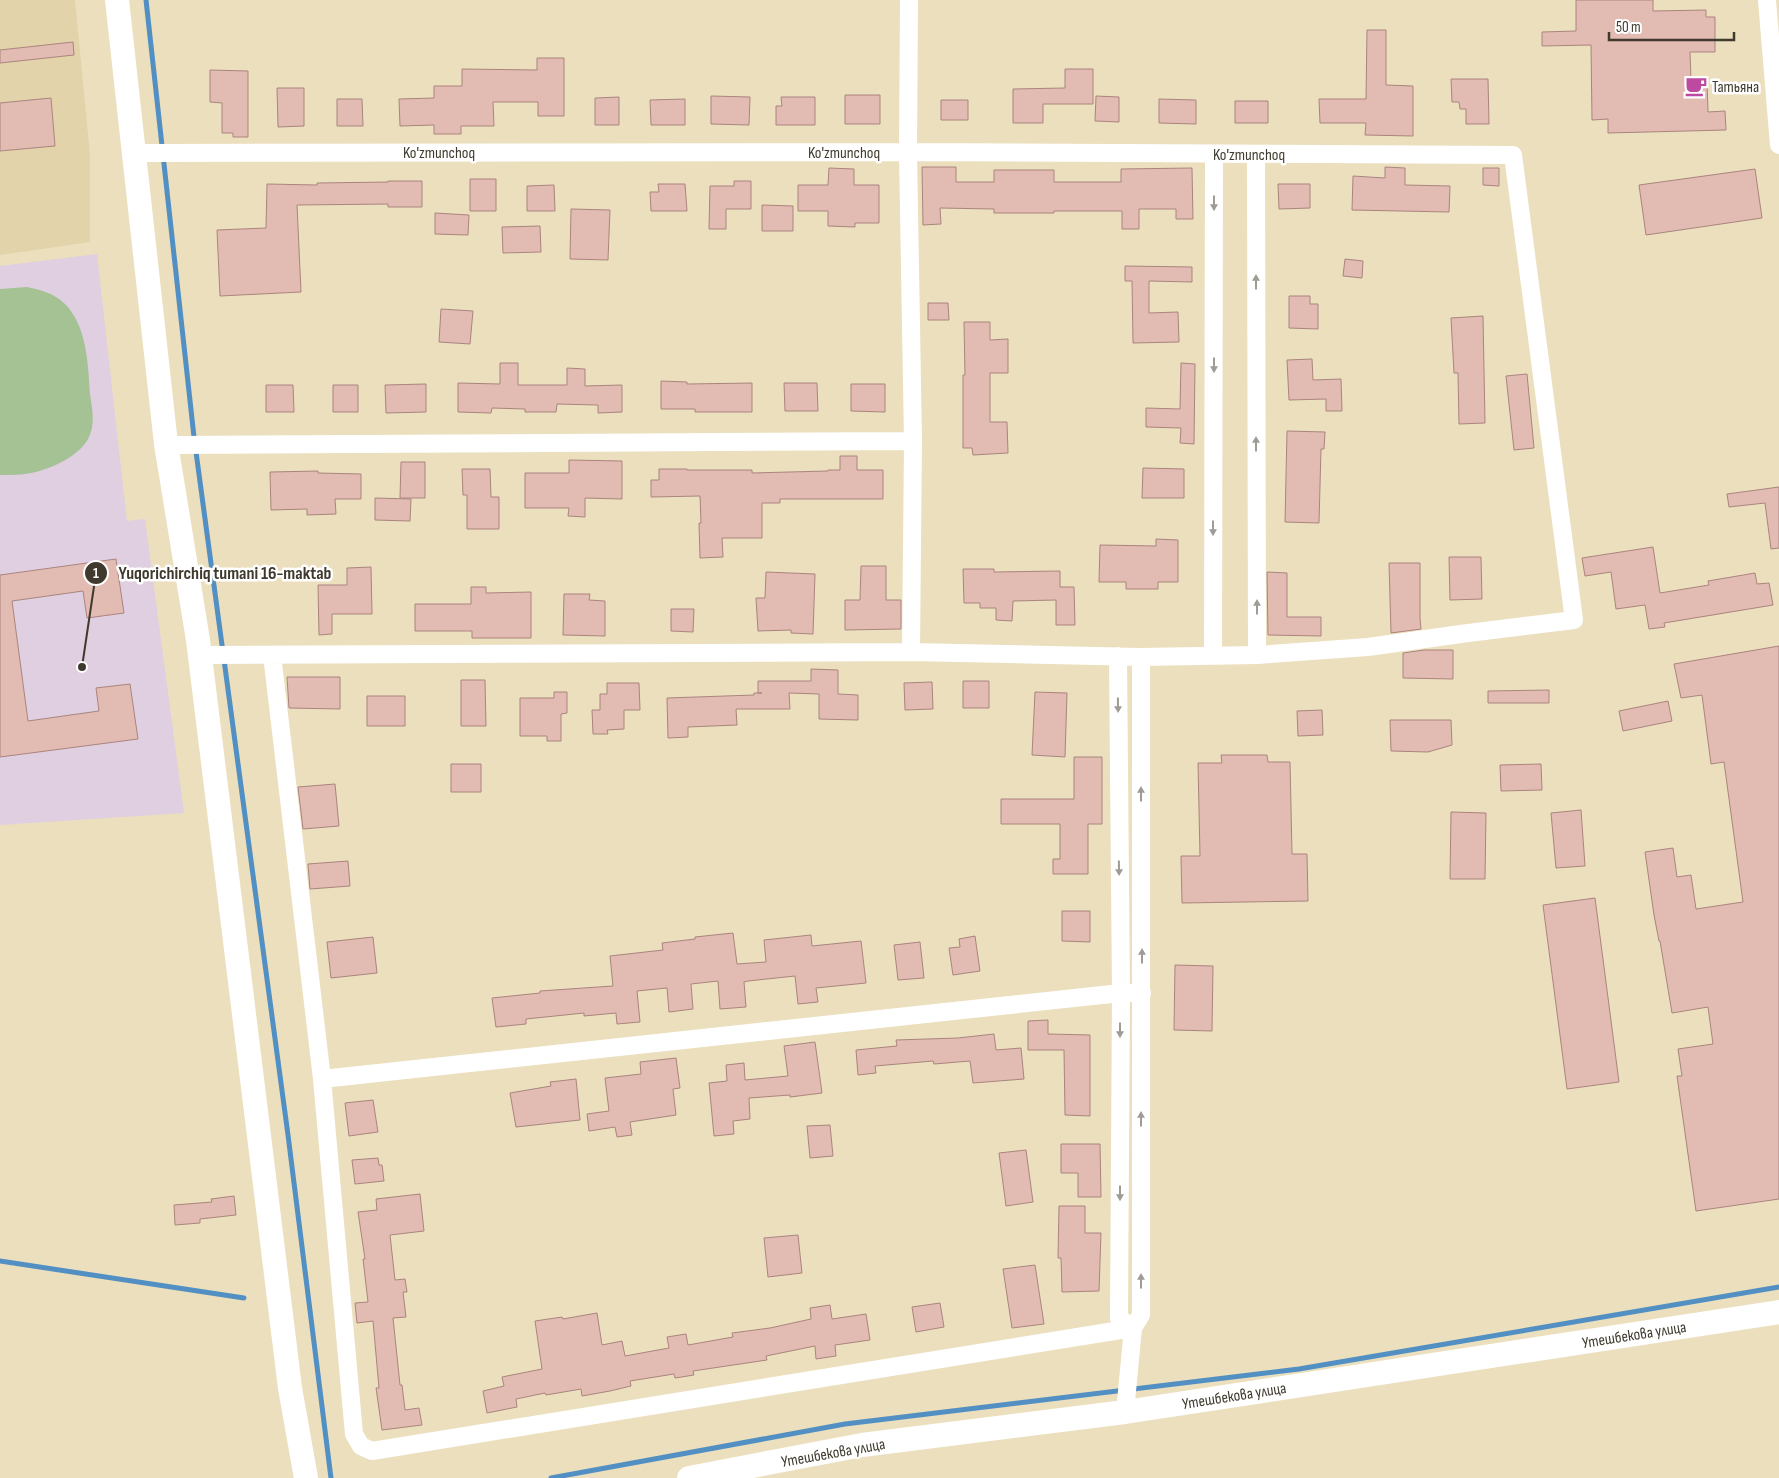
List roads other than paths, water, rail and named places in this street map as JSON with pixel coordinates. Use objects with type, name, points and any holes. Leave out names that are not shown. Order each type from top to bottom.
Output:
[{"type":"main road","points":[[117,0],[166,444],[198,635],[290,1388],[306,1478]]},
{"type":"main road","points":[[129,0],[213,654],[285,1251],[299,1386],[306,1478]]},
{"type":"main road","name":"Утешбекова улица","points":[[689,1478],[862,1445],[1125,1412],[1779,1312]]},
{"type":"street","points":[[909,0],[908,152],[913,441],[911,652]]},
{"type":"street","points":[[1767,0],[1774,45],[1779,145]]},
{"type":"street","name":"Ko'zmunchoq","points":[[149,153],[908,152],[1513,155],[1574,620],[1368,647],[1257,655]]},
{"type":"street","points":[[1213,656],[1214,154]]},
{"type":"street","points":[[213,654],[911,652],[1141,657],[1257,655],[1256,154]]},
{"type":"street","points":[[185,446],[913,441]]},
{"type":"street","points":[[272,655],[322,1079],[354,1434],[361,1446],[372,1451],[1133,1328]]},
{"type":"street","points":[[1118,656],[1121,993],[1119,1318],[1133,1328]]},
{"type":"street","points":[[1125,1412],[1128,1364],[1133,1328],[1141,1315],[1141,657]]},
{"type":"street","points":[[322,1079],[1121,993],[1142,993]]},
{"type":"waterway","points":[[146,0],[194,437],[288,1135],[331,1478]]},
{"type":"waterway","points":[[0,1261],[244,1298]]},
{"type":"waterway","points":[[551,1478],[845,1424],[1299,1369],[1779,1287]]},
{"type":"place","name":"Татьяна","points":[[1696,86]]},
{"type":"place","name":"Yuqorichirchiq tumani 16-maktab","points":[[82,667]]}]
